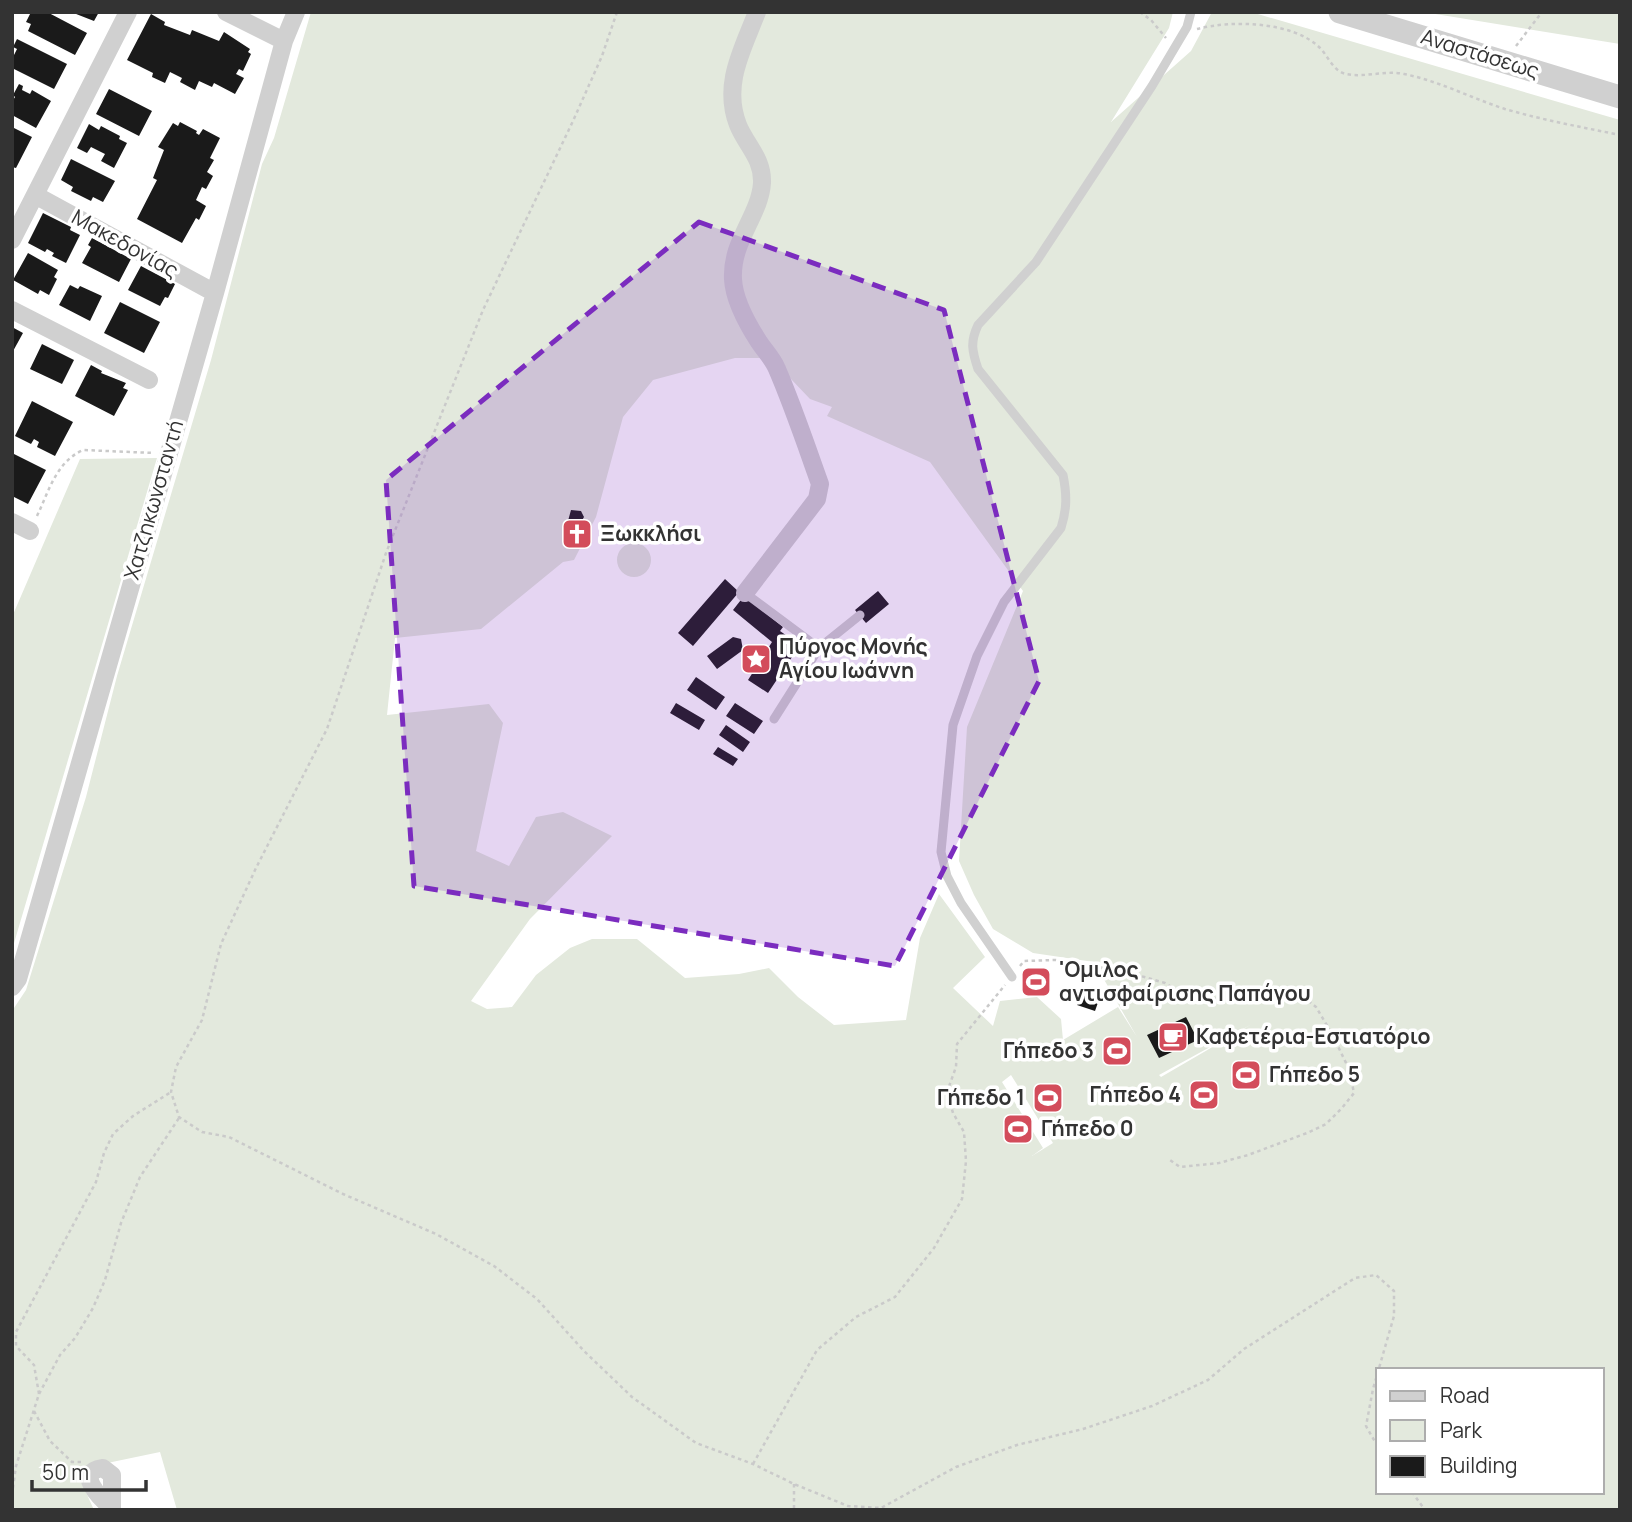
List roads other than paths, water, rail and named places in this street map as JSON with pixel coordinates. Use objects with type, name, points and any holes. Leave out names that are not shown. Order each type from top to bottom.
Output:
[{"type":"street","points":[[12,240],[128,12]]},
{"type":"street","points":[[226,12],[284,41]]},
{"type":"street","name":"Χατζηκωνσταντή","points":[[12,987],[18,979],[215,293],[284,41],[296,12]]},
{"type":"street","points":[[745,593],[817,499],[820,484],[776,365],[758,340],[742,310],[733,280],[737,245],[754,210],[762,183],[758,157],[738,125],[732,100],[733,72],[757,12]]},
{"type":"street","name":"Αναστάσεως","points":[[1340,12],[1620,97]]},
{"type":"street","name":"Μακεδονίας","points":[[35,195],[215,293]]},
{"type":"street","points":[[12,310],[149,380]]},
{"type":"street","points":[[12,523],[30,531]]},
{"type":"street","points":[[103,1468],[111,1475],[112,1508],[92,1488],[90,1481],[96,1469],[103,1468]]},
{"type":"lane","points":[[1012,977],[961,903],[947,876],[941,852],[953,725],[977,656],[1004,602],[1061,528],[1068,495],[1063,475],[978,369],[971,349],[973,337],[978,325],[1036,262],[1174,50],[1184,33],[1191,12]]},
{"type":"lane","points":[[745,593],[819,648]]},
{"type":"lane","points":[[774,719],[819,648],[860,615]]},
{"type":"place","name":"Ξωκκλήσι","points":[[577,534]]},
{"type":"place","name":"Πύργος Μονής Αγίου Ιωάννη","points":[[756,659]]},
{"type":"place","name":"'Ομιλος αντισφαίρισης Παπάγου","points":[[1036,982]]},
{"type":"place","name":"Καφετέρια-Εστιατόριο","points":[[1173,1037]]},
{"type":"place","name":"Γήπεδο 3","points":[[1117,1051]]},
{"type":"place","name":"Γήπεδο 5","points":[[1246,1075]]},
{"type":"place","name":"Γήπεδο 4","points":[[1204,1095]]},
{"type":"place","name":"Γήπεδο 1","points":[[1048,1098]]},
{"type":"place","name":"Γήπεδο 0","points":[[1018,1129]]}]
